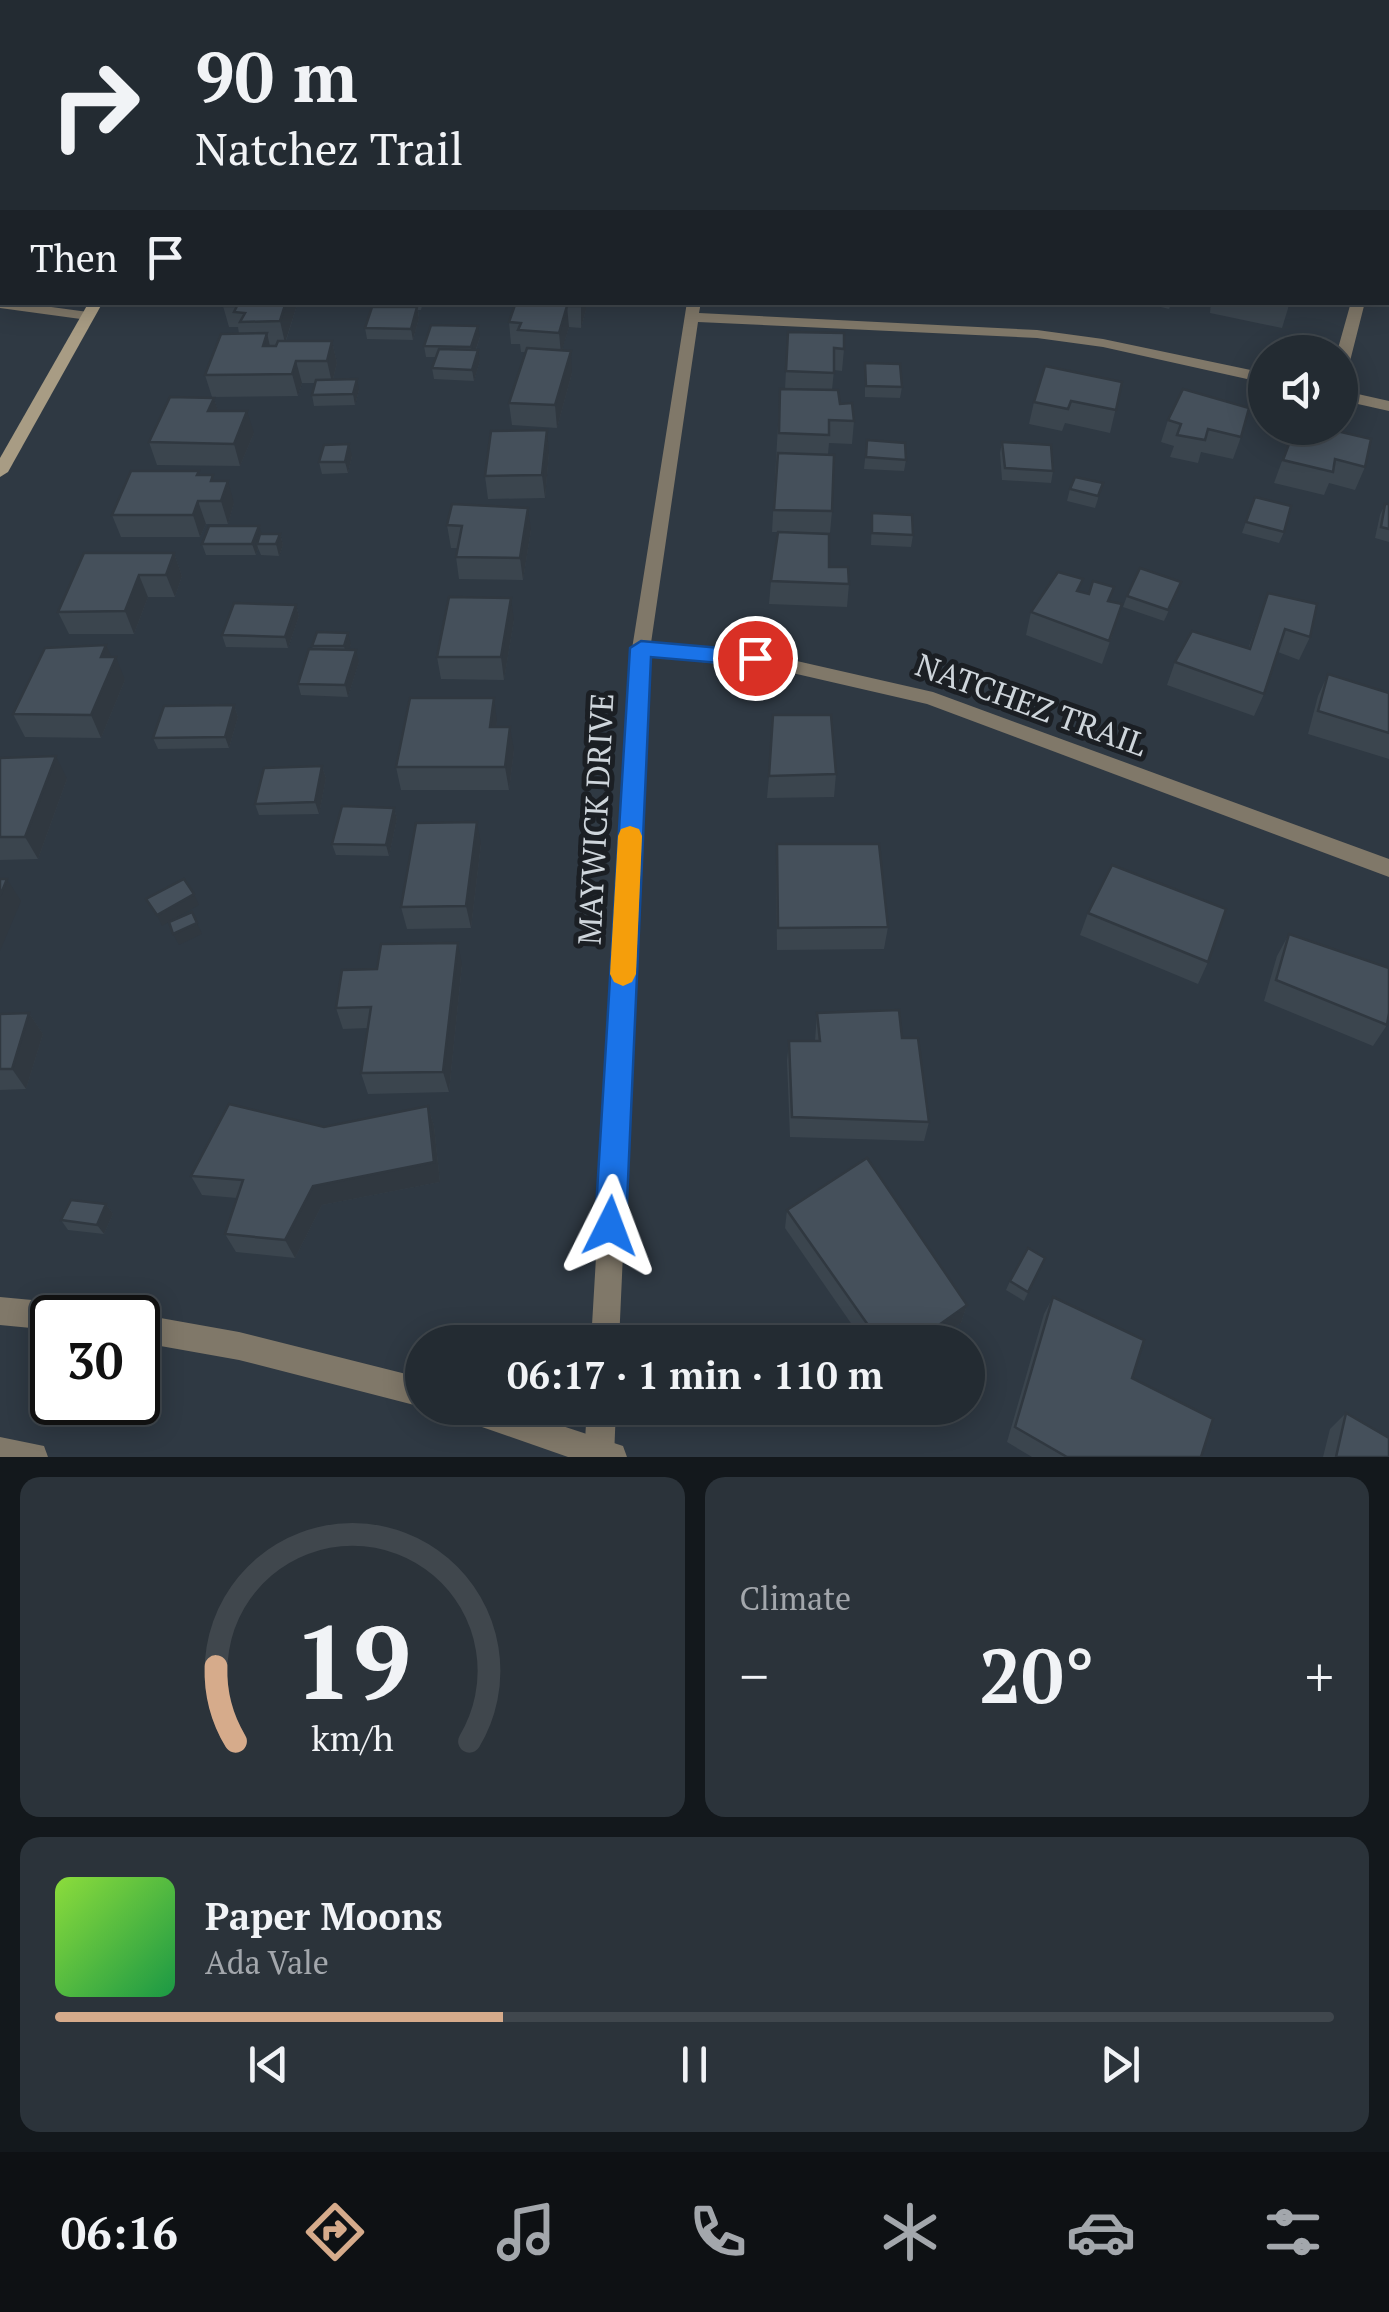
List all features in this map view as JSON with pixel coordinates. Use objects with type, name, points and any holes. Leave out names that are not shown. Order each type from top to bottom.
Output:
[{"type":"main road","points":[[0,472],[92,309]]},
{"type":"street","points":[[18,305],[92,309]]},
{"type":"street","points":[[1349,335],[1357,305]]},
{"type":"street","points":[[693,310],[1037,334],[1104,343],[1248,374]]},
{"type":"street","name":"MAYWICK DRIVE","points":[[606,1325],[641,648],[693,310]]},
{"type":"street","points":[[1358,398],[1389,406]]},
{"type":"street","name":"NATCHEZ TRAIL","points":[[641,648],[718,652],[876,682],[933,699],[1389,868]]},
{"type":"street","points":[[0,1311],[30,1314]]},
{"type":"street","points":[[160,1332],[239,1346],[405,1390]]},
{"type":"street","points":[[516,1425],[603,1455],[602,1425]]},
{"type":"street","points":[[0,1452],[34,1457]]},
{"type":"building","points":[[285,305],[280,321],[240,322],[245,313],[234,312],[237,306],[223,306]]},
{"type":"building","points":[[515,305],[580,305],[567,306],[559,333],[518,330],[521,323],[509,322]]},
{"type":"building","points":[[372,307],[417,307],[411,329],[365,328]]},
{"type":"building","points":[[431,325],[478,326],[471,347],[424,346]]},
{"type":"building","points":[[788,332],[844,333],[844,349],[834,348],[834,373],[786,371]]},
{"type":"building","points":[[267,333],[263,346],[276,346],[278,341],[332,341],[327,361],[296,361],[292,374],[205,375],[221,334]]},
{"type":"building","points":[[527,348],[571,351],[555,405],[509,403]]},
{"type":"building","points":[[439,349],[478,350],[472,370],[432,368]]},
{"type":"building","points":[[865,363],[900,364],[902,387],[866,386]]},
{"type":"building","points":[[1045,366],[1122,382],[1116,410],[1071,401],[1068,409],[1034,402]]},
{"type":"building","points":[[357,379],[353,394],[312,395],[316,380]]},
{"type":"building","points":[[780,389],[838,390],[840,404],[852,403],[854,421],[829,420],[829,435],[779,433]]},
{"type":"building","points":[[1183,389],[1248,408],[1241,437],[1208,429],[1205,440],[1177,435],[1181,424],[1168,420]]},
{"type":"building","points":[[170,397],[214,398],[208,411],[247,411],[234,444],[149,442]]},
{"type":"building","points":[[547,430],[542,475],[485,476],[491,431]]},
{"type":"building","points":[[1358,436],[1371,439],[1365,467],[1335,459],[1333,472],[1283,460],[1289,445],[1358,445]]},
{"type":"building","points":[[867,440],[905,443],[906,460],[866,457]]},
{"type":"building","points":[[1002,442],[1051,445],[1053,471],[1005,468]]},
{"type":"building","points":[[349,444],[345,462],[319,462],[324,445]]},
{"type":"building","points":[[778,453],[834,455],[832,511],[774,510]]},
{"type":"building","points":[[131,471],[199,471],[197,475],[213,475],[211,481],[228,481],[221,501],[198,501],[193,515],[112,515]]},
{"type":"building","points":[[1075,477],[1103,483],[1098,496],[1070,489]]},
{"type":"building","points":[[1255,497],[1291,506],[1284,532],[1246,522]]},
{"type":"building","points":[[452,504],[528,508],[520,558],[456,557],[462,526],[447,525]]},
{"type":"building","points":[[1385,504],[1389,504],[1389,529],[1381,527]]},
{"type":"building","points":[[872,513],[912,515],[913,535],[872,533]]},
{"type":"building","points":[[209,526],[259,526],[252,544],[202,544]]},
{"type":"building","points":[[778,532],[829,534],[829,567],[848,567],[849,584],[771,581]]},
{"type":"building","points":[[260,534],[280,534],[276,544],[257,544]]},
{"type":"building","points":[[84,553],[174,553],[166,575],[139,575],[125,611],[58,612]]},
{"type":"building","points":[[1140,568],[1181,582],[1168,610],[1127,596]]},
{"type":"building","points":[[1058,572],[1083,579],[1077,591],[1089,594],[1093,581],[1114,587],[1108,601],[1122,604],[1109,641],[1031,612]]},
{"type":"building","points":[[1268,593],[1317,604],[1310,637],[1285,629],[1264,694],[1175,662],[1192,631],[1250,649]]},
{"type":"building","points":[[449,597],[511,598],[501,657],[437,657]]},
{"type":"building","points":[[234,603],[296,605],[285,637],[222,635]]},
{"type":"building","points":[[317,632],[348,633],[344,646],[312,646]]},
{"type":"building","points":[[106,645],[101,657],[116,657],[91,715],[13,714],[45,648]]},
{"type":"building","points":[[309,649],[356,650],[345,685],[298,684]]},
{"type":"building","points":[[1328,674],[1389,693],[1389,733],[1318,711]]},
{"type":"building","points":[[410,698],[494,698],[490,727],[510,727],[505,767],[396,767]]},
{"type":"building","points":[[234,705],[225,737],[153,738],[164,706]]},
{"type":"building","points":[[773,715],[831,715],[836,774],[769,776]]},
{"type":"building","points":[[56,756],[25,837],[0,837],[0,758]]},
{"type":"building","points":[[322,766],[315,802],[255,804],[264,768]]},
{"type":"building","points":[[342,806],[394,808],[386,845],[332,844]]},
{"type":"building","points":[[477,822],[466,906],[401,907],[416,823]]},
{"type":"building","points":[[777,844],[879,844],[888,927],[778,928]]},
{"type":"building","points":[[1112,865],[1226,909],[1208,962],[1088,913]]},
{"type":"building","points":[[184,879],[194,894],[157,915],[146,899]]},
{"type":"building","points":[[192,912],[197,923],[173,934],[169,922]]},
{"type":"building","points":[[1289,934],[1389,968],[1387,1025],[1276,980]]},
{"type":"building","points":[[458,943],[443,1072],[361,1073],[371,1007],[336,1008],[342,970],[377,969],[381,944]]},
{"type":"building","points":[[899,1010],[902,1038],[918,1038],[929,1122],[792,1117],[789,1041],[820,1041],[817,1013]]},
{"type":"building","points":[[29,1013],[12,1069],[0,1069],[0,1014]]},
{"type":"building","points":[[229,1104],[324,1127],[428,1106],[434,1162],[313,1186],[285,1240],[225,1234],[243,1180],[191,1176]]},
{"type":"building","points":[[867,1158],[967,1305],[939,1325],[868,1325],[787,1210]]},
{"type":"building","points":[[71,1200],[106,1204],[97,1225],[61,1220]]},
{"type":"building","points":[[1028,1248],[1045,1258],[1028,1292],[1010,1281]]},
{"type":"building","points":[[1053,1297],[1144,1340],[1132,1378],[1213,1419],[1201,1457],[1067,1457],[1015,1427]]},
{"type":"building","points":[[1346,1413],[1389,1438],[1389,1457],[1336,1457]]},
{"type":"slow traffic","points":[[623,974],[630,836]]},
{"type":"route","points":[[610,1226],[641,648],[755,658]]}]
